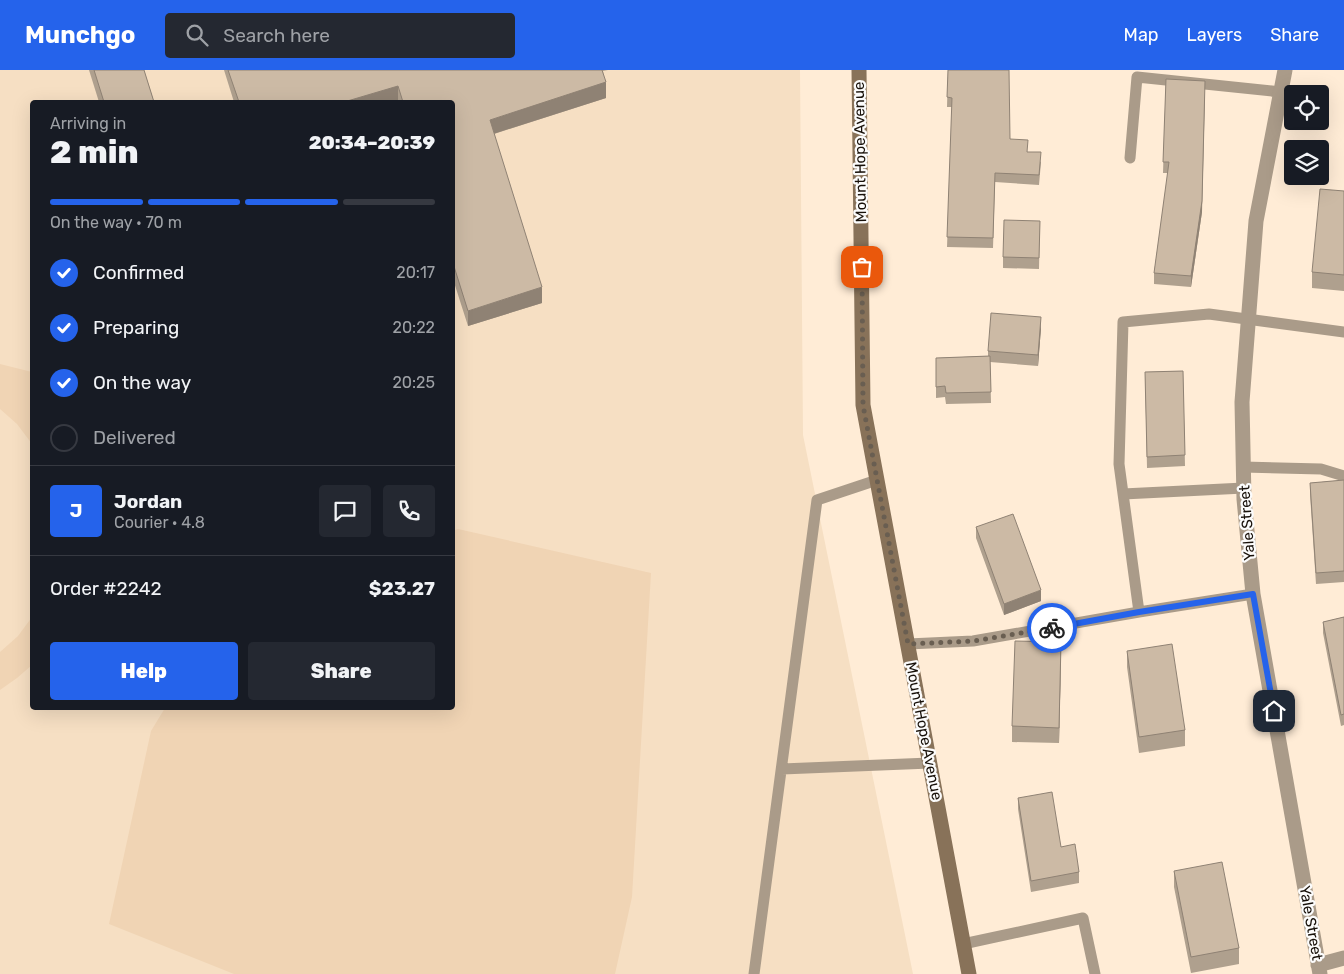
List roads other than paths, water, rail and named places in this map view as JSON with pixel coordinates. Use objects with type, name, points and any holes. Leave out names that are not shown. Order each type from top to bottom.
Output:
[{"type":"street","name":"Mount Hope Avenue","points":[[859,70],[863,405],[969,974]]},
{"type":"street","name":"Yale Street","points":[[1285,70],[1256,221],[1242,402],[1244,499],[1253,594],[1319,970]]},
{"type":"street","points":[[1319,970],[1344,958]]},
{"type":"lane","points":[[1130,158],[1138,77],[1281,92]]},
{"type":"lane","points":[[1139,612],[1119,464],[1123,322],[1209,314],[1344,332]]},
{"type":"lane","points":[[1243,467],[1321,469],[1344,476]]},
{"type":"lane","points":[[754,974],[817,500],[877,480]]},
{"type":"lane","points":[[1123,494],[1244,488]]},
{"type":"lane","points":[[908,644],[973,641],[1253,594]]},
{"type":"lane","points":[[782,769],[930,764]]},
{"type":"lane","points":[[963,944],[1083,918],[1095,974]]}]
